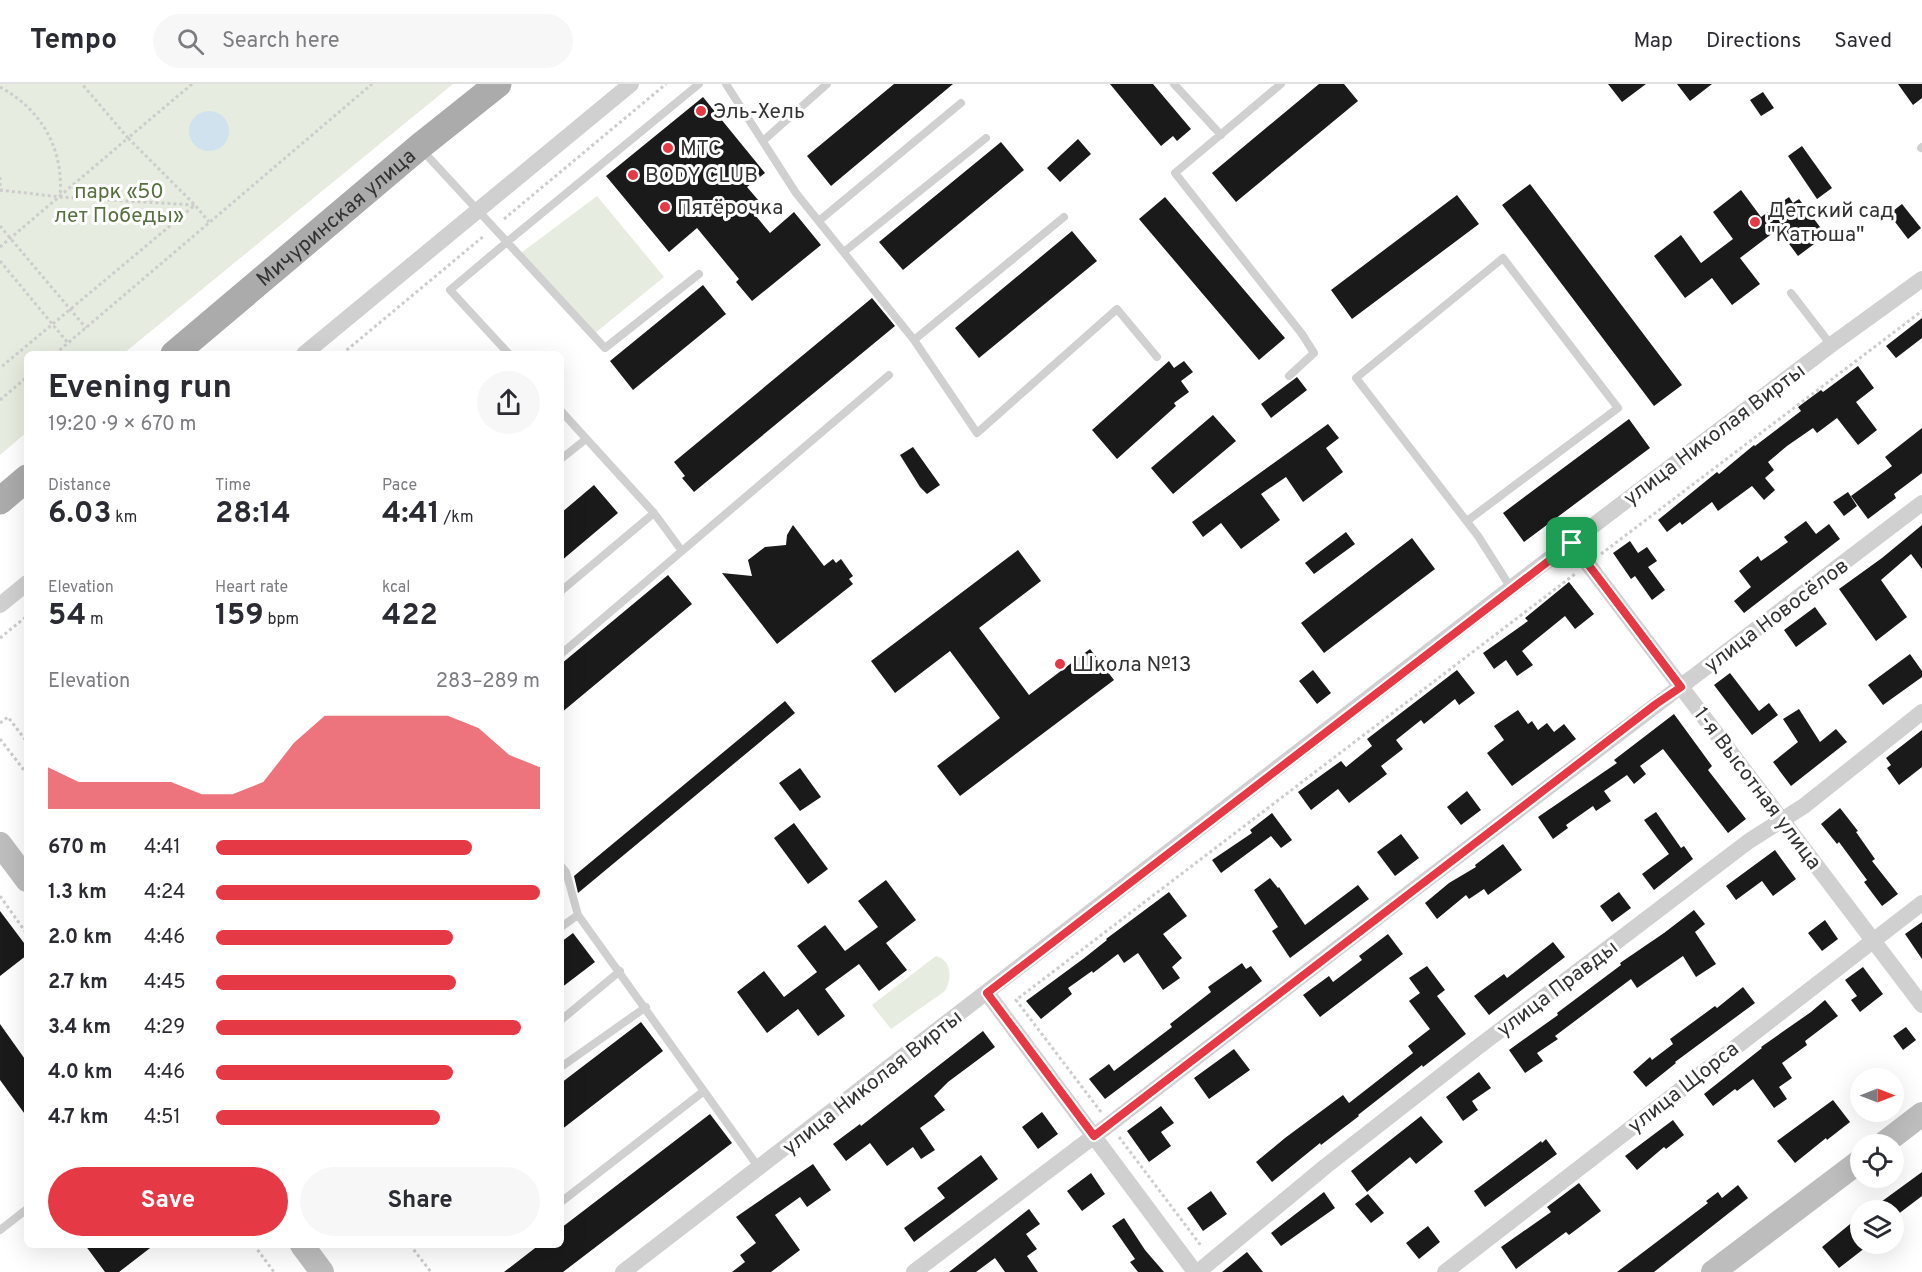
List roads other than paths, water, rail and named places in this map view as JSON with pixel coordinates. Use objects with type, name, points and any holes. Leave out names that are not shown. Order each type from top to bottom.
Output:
[{"type":"main road","name":"Мичуринская улица","points":[[178,351],[419,147],[498,84]]},
{"type":"main road","points":[[0,501],[24,481]]},
{"type":"main road","points":[[0,844],[24,876]]},
{"type":"main road","points":[[1895,1134],[1922,1114]]},
{"type":"main road","points":[[1713,1272],[1850,1169]]},
{"type":"main road","points":[[304,1248],[322,1272]]},
{"type":"street","points":[[308,351],[631,84]]},
{"type":"street","name":"улица Николая Вирты","points":[[623,1272],[1511,588],[1831,345],[1922,279]]},
{"type":"street","name":"улица Новосёлов","points":[[914,1272],[1110,1125],[1396,903],[1922,503]]},
{"type":"street","name":"1-я Высотная улица","points":[[1572,543],[1922,1005]]},
{"type":"street","points":[[0,605],[24,585]]},
{"type":"street","name":"улица Правды","points":[[1196,1272],[1469,1054],[1749,841],[1783,820],[1922,712]]},
{"type":"street","name":"улица Щорса","points":[[1445,1272],[1922,903]]},
{"type":"street","points":[[987,993],[1196,1272]]},
{"type":"lane","points":[[506,351],[450,290],[699,84]]},
{"type":"lane","points":[[726,84],[796,193],[845,251],[914,340],[977,433],[1117,309],[1157,357]]},
{"type":"lane","points":[[764,140],[827,84]]},
{"type":"lane","points":[[1174,84],[1221,135]]},
{"type":"lane","points":[[1281,84],[1175,173],[1302,334],[1314,353],[1288,376]]},
{"type":"lane","points":[[820,220],[961,103]]},
{"type":"lane","points":[[845,251],[986,138]]},
{"type":"lane","points":[[419,147],[605,348],[699,274]]},
{"type":"lane","points":[[914,340],[1064,217]]},
{"type":"lane","points":[[1467,521],[1618,408],[1503,258],[1356,378],[1467,521],[1511,588]]},
{"type":"lane","points":[[1791,293],[1831,345]]},
{"type":"lane","points":[[564,651],[889,375]]},
{"type":"lane","points":[[564,414],[654,513],[682,551]]},
{"type":"lane","points":[[564,457],[586,439]]},
{"type":"lane","points":[[564,588],[654,513]]},
{"type":"lane","points":[[564,874],[578,915],[759,1168]]},
{"type":"lane","points":[[564,925],[578,915]]},
{"type":"lane","points":[[564,1018],[620,971]]},
{"type":"lane","points":[[564,1065],[646,1007]]},
{"type":"lane","points":[[564,1200],[705,1091]]},
{"type":"lane","points":[[0,1229],[24,1211]]},
{"type":"water","points":[[209,111],[217,112],[223,117],[228,123],[228,139],[223,145],[217,150],[209,151],[201,150],[195,145],[190,139],[189,131],[190,123],[195,117],[201,112]]},
{"type":"place","name":"Эль-Хель","points":[[701,111]]},
{"type":"place","name":"МТС","points":[[668,148]]},
{"type":"place","name":"BODY CLUB","points":[[633,175]]},
{"type":"place","name":"Пятёрочка","points":[[665,207]]},
{"type":"place","name":"Детский сад \"Катюша\"","points":[[1755,222]]},
{"type":"place","name":"Школа №13","points":[[1060,664]]},
{"type":"park label","name":"парк «50 лет Победы»","points":[[119,203]]}]
